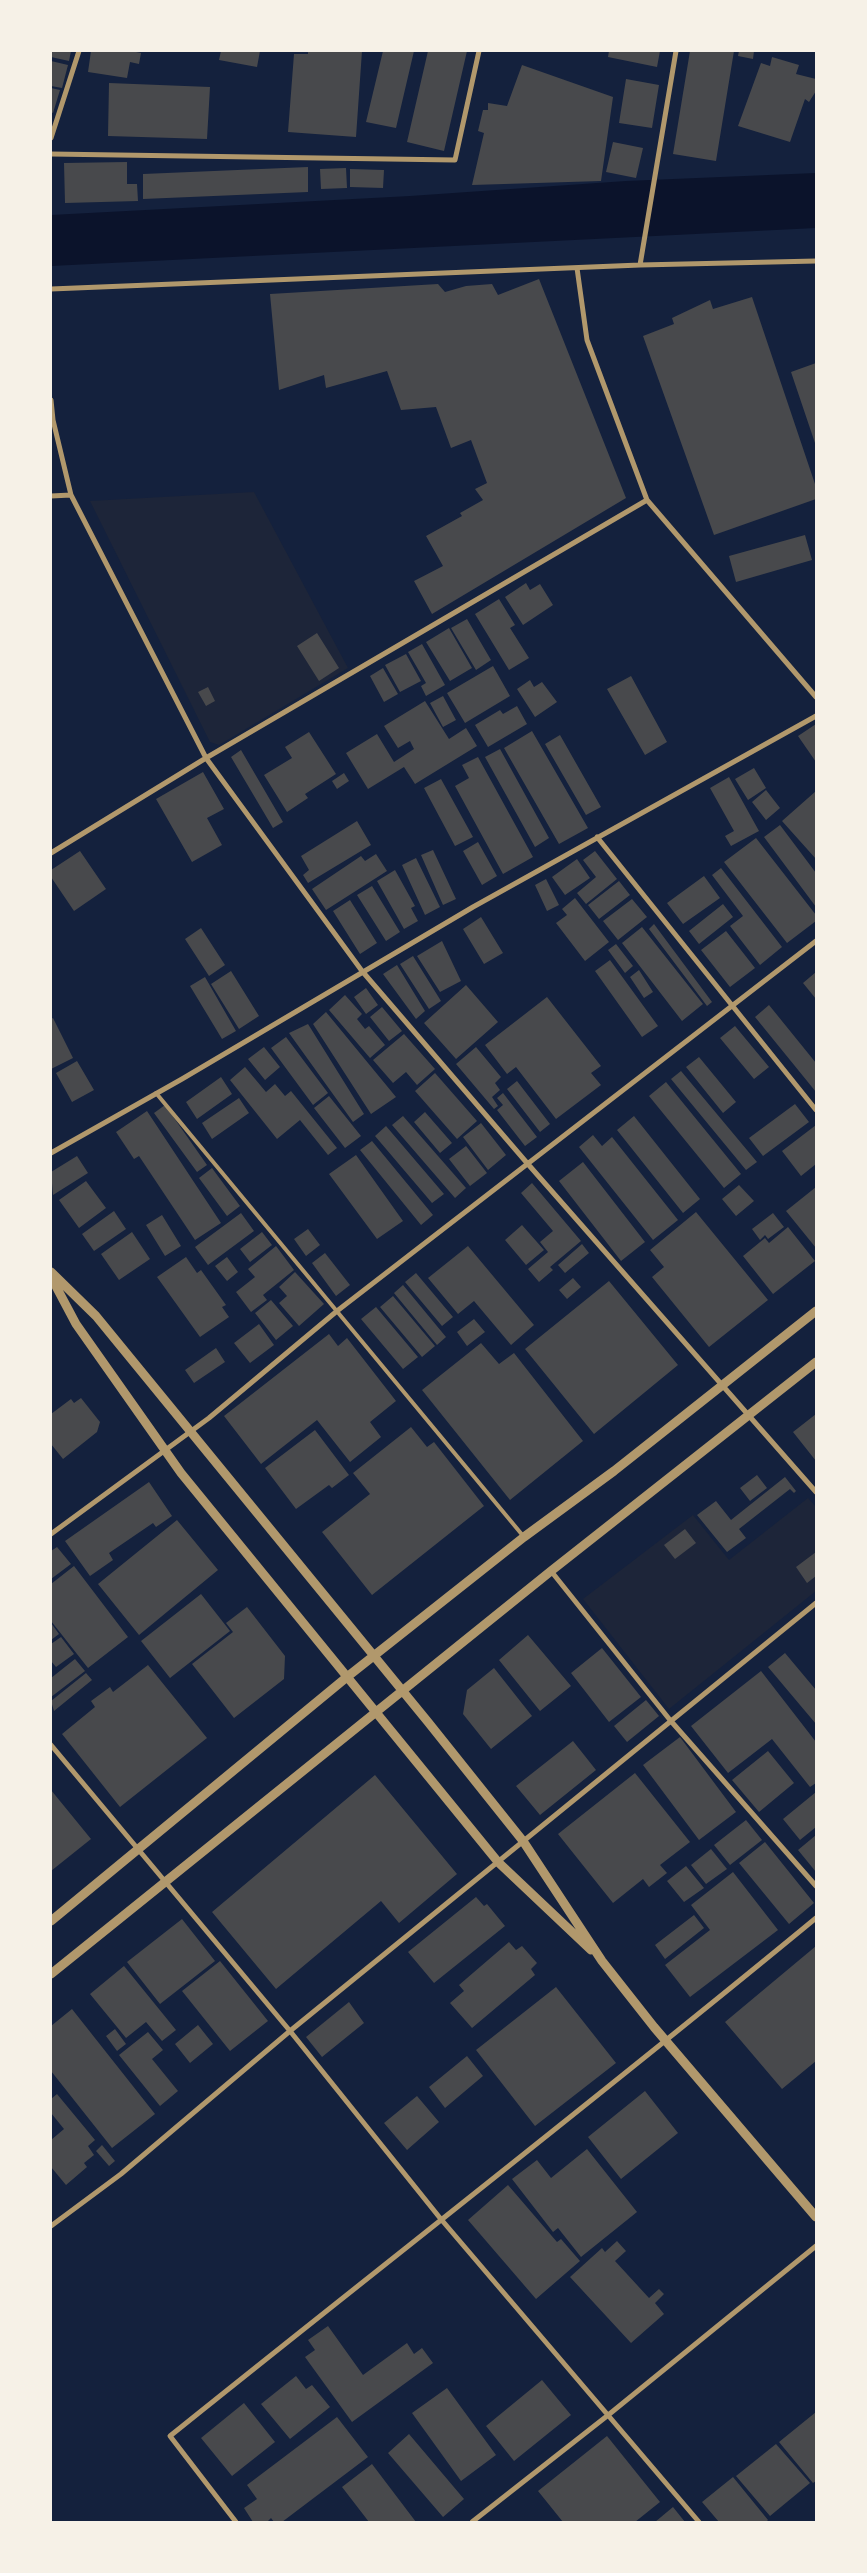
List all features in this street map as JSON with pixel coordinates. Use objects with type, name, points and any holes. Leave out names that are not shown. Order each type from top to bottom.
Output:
[{"type":"street","points":[[51,138],[79,51]]},
{"type":"street","points":[[51,154],[455,160],[479,51]]},
{"type":"street","points":[[640,265],[653,176],[676,51]]},
{"type":"street","points":[[51,289],[640,265],[816,261]]},
{"type":"street","points":[[577,268],[587,340],[647,500],[816,697]]},
{"type":"street","points":[[51,400],[52,420],[71,495],[206,758],[362,971],[527,1163],[816,1492]]},
{"type":"street","points":[[51,496],[71,495]]},
{"type":"street","points":[[51,853],[206,758],[647,500]]},
{"type":"street","points":[[51,1153],[362,971],[597,837],[816,716]]},
{"type":"street","points":[[597,837],[816,1110]]},
{"type":"street","points":[[51,1534],[164,1452],[337,1311],[816,941]]},
{"type":"street","points":[[51,1272],[96,1316],[374,1656],[523,1842],[602,1961],[667,2042],[816,2217]]},
{"type":"street","points":[[51,1277],[76,1324],[164,1452],[346,1678],[498,1862],[602,1961]]},
{"type":"street","points":[[51,1921],[346,1678],[524,1537],[614,1471],[816,1311]]},
{"type":"street","points":[[51,1974],[551,1570],[816,1362]]},
{"type":"street","points":[[551,1570],[670,1720],[816,1886]]},
{"type":"street","points":[[51,2226],[121,2174],[290,2031],[816,1603]]},
{"type":"street","points":[[51,1745],[290,2031],[440,2218],[699,2522]]},
{"type":"street","points":[[236,2522],[170,2436],[440,2218],[667,2042],[816,1918]]},
{"type":"street","points":[[472,2522],[607,2416],[816,2246]]},
{"type":"lane","points":[[156,1093],[524,1537]]},
{"type":"shaded area","points":[[816,173],[816,228],[51,266],[51,215],[410,196],[626,181]]},
{"type":"shaded area","points":[[254,492],[348,668],[219,745],[210,742],[90,501]]},
{"type":"shaded area","points":[[808,1498],[816,1507],[816,1591],[669,1709],[583,1599],[693,1515],[729,1560]]},
{"type":"building","points":[[51,51],[71,51],[69,61],[51,57]]},
{"type":"building","points":[[91,51],[131,51],[141,53],[139,64],[130,62],[127,78],[88,72]]},
{"type":"building","points":[[221,51],[260,51],[257,67],[219,60]]},
{"type":"building","points":[[308,51],[362,51],[356,137],[288,132],[294,54],[308,54]]},
{"type":"building","points":[[383,51],[414,51],[396,128],[366,122]]},
{"type":"building","points":[[428,51],[467,51],[444,151],[407,142]]},
{"type":"building","points":[[609,51],[660,51],[657,67],[608,57]]},
{"type":"building","points":[[690,51],[734,51],[716,161],[673,154]]},
{"type":"building","points":[[739,51],[754,51],[753,59],[738,56]]},
{"type":"building","points":[[772,57],[799,65],[796,74],[816,79],[816,91],[809,102],[805,99],[790,142],[738,126],[761,63],[770,66]]},
{"type":"building","points":[[51,61],[68,65],[62,88],[51,86]]},
{"type":"building","points":[[522,65],[613,97],[601,181],[472,185],[484,133],[478,131],[483,110],[488,110],[488,103],[507,106]]},
{"type":"building","points":[[626,79],[659,85],[652,128],[619,123]]},
{"type":"building","points":[[109,83],[210,87],[207,139],[108,136]]},
{"type":"building","points":[[51,88],[60,90],[53,113],[51,112]]},
{"type":"building","points":[[613,142],[643,148],[636,178],[606,172]]},
{"type":"building","points":[[127,162],[127,184],[137,184],[138,201],[65,203],[64,163]]},
{"type":"building","points":[[308,167],[308,192],[143,199],[143,174]]},
{"type":"building","points":[[346,168],[347,188],[321,189],[320,169]]},
{"type":"building","points":[[350,169],[384,170],[383,188],[350,187]]},
{"type":"building","points":[[539,279],[626,498],[432,614],[414,581],[443,566],[426,536],[462,516],[460,513],[483,500],[475,489],[487,483],[471,440],[451,448],[436,407],[401,410],[387,371],[326,388],[324,375],[279,390],[270,294],[438,284],[445,292],[466,286],[492,284],[498,295]]},
{"type":"building","points":[[752,297],[816,487],[816,499],[714,535],[643,336],[674,324],[672,318],[710,300],[713,309]]},
{"type":"building","points":[[816,363],[816,443],[815,443],[791,372]]},
{"type":"building","points":[[805,535],[812,560],[736,582],[729,556]]},
{"type":"building","points":[[526,583],[530,590],[540,584],[553,605],[523,625],[505,597]]},
{"type":"building","points":[[499,599],[515,625],[510,628],[529,658],[509,670],[475,614]]},
{"type":"building","points":[[467,619],[491,660],[476,670],[451,628]]},
{"type":"building","points":[[449,628],[472,668],[450,681],[426,642]]},
{"type":"building","points":[[317,633],[339,668],[319,681],[297,646]]},
{"type":"building","points":[[422,644],[445,685],[426,696],[421,686],[426,683],[408,652]]},
{"type":"building","points":[[406,654],[421,681],[400,692],[385,665]]},
{"type":"building","points":[[493,666],[510,696],[465,723],[447,693]]},
{"type":"building","points":[[383,668],[398,694],[384,702],[370,676]]},
{"type":"building","points":[[631,676],[667,742],[645,755],[607,689]]},
{"type":"building","points":[[530,680],[534,687],[542,682],[557,702],[535,717],[517,689]]},
{"type":"building","points":[[208,687],[215,701],[206,706],[198,692]]},
{"type":"building","points":[[443,696],[456,720],[443,727],[430,703]]},
{"type":"building","points":[[425,701],[449,739],[466,728],[477,746],[415,784],[404,767],[368,789],[346,753],[377,734],[394,762],[414,749],[410,741],[398,748],[384,726]]},
{"type":"building","points":[[517,706],[527,724],[488,747],[475,725],[500,710],[503,714]]},
{"type":"building","points":[[816,724],[816,762],[798,736]]},
{"type":"building","points":[[532,731],[588,828],[559,844],[504,748]]},
{"type":"building","points":[[309,732],[336,774],[305,794],[308,798],[287,812],[264,775],[292,758],[285,747]]},
{"type":"building","points":[[560,735],[601,807],[586,815],[545,744]]},
{"type":"building","points":[[500,749],[549,838],[535,847],[485,757]]},
{"type":"building","points":[[241,750],[283,822],[273,828],[231,757]]},
{"type":"building","points":[[478,757],[533,857],[503,874],[455,786],[469,778],[462,765]]},
{"type":"building","points":[[754,768],[766,788],[748,800],[735,779]]},
{"type":"building","points":[[203,772],[224,809],[207,818],[222,845],[192,862],[156,799]]},
{"type":"building","points":[[344,773],[349,781],[337,789],[332,781]]},
{"type":"building","points":[[729,777],[759,831],[731,846],[725,836],[734,831],[710,788]]},
{"type":"building","points":[[441,779],[473,837],[455,846],[424,788]]},
{"type":"building","points":[[766,790],[780,808],[766,820],[752,802]]},
{"type":"building","points":[[816,791],[816,859],[782,821]]},
{"type":"building","points":[[357,821],[371,845],[308,883],[303,875],[309,870],[301,856]]},
{"type":"building","points":[[780,825],[816,873],[816,907],[764,837]]},
{"type":"building","points":[[756,838],[816,915],[816,921],[787,943],[724,862]]},
{"type":"building","points":[[478,842],[497,876],[482,885],[463,851]]},
{"type":"building","points":[[433,850],[456,899],[443,905],[421,855]]},
{"type":"building","points":[[80,851],[106,889],[74,911],[51,877],[51,870]]},
{"type":"building","points":[[595,851],[617,879],[586,904],[577,893],[596,877],[583,860]]},
{"type":"building","points":[[376,854],[387,871],[326,910],[312,889],[361,856],[365,861]]},
{"type":"building","points":[[416,858],[440,907],[425,915],[402,865]]},
{"type":"building","points":[[577,859],[590,878],[565,895],[552,877]]},
{"type":"building","points":[[721,868],[782,947],[760,965],[730,926],[743,916],[712,875]]},
{"type":"building","points":[[395,870],[415,906],[411,908],[418,921],[404,929],[377,881]]},
{"type":"building","points":[[704,876],[720,898],[683,924],[667,903]]},
{"type":"building","points":[[546,879],[559,905],[547,911],[535,885]]},
{"type":"building","points":[[619,881],[630,895],[599,919],[588,905]]},
{"type":"building","points":[[372,886],[400,932],[386,941],[357,895]]},
{"type":"building","points":[[575,898],[609,942],[585,961],[556,923],[567,915],[562,909]]},
{"type":"building","points":[[632,899],[647,917],[618,940],[603,921]]},
{"type":"building","points":[[350,900],[377,943],[360,954],[333,911]]},
{"type":"building","points":[[723,904],[733,917],[699,944],[689,931]]},
{"type":"building","points":[[481,917],[503,953],[484,964],[463,929]]},
{"type":"building","points":[[654,924],[712,1002],[707,1006],[649,929]]},
{"type":"building","points":[[642,927],[703,1004],[682,1021],[622,943]]},
{"type":"building","points":[[201,928],[225,965],[209,976],[185,939]]},
{"type":"building","points":[[726,931],[755,968],[730,987],[701,950]]},
{"type":"building","points":[[442,941],[461,981],[440,992],[417,956]]},
{"type":"building","points":[[616,944],[633,966],[625,973],[608,950]]},
{"type":"building","points":[[413,956],[441,1001],[429,1009],[400,964]]},
{"type":"building","points":[[610,960],[658,1026],[642,1037],[595,971]]},
{"type":"building","points":[[397,965],[425,1011],[416,1019],[383,974]]},
{"type":"building","points":[[639,970],[653,992],[644,998],[630,977]]},
{"type":"building","points":[[231,971],[259,1016],[239,1029],[211,984]]},
{"type":"building","points":[[816,972],[816,999],[803,983]]},
{"type":"building","points":[[205,977],[236,1031],[222,1039],[190,986]]},
{"type":"building","points":[[466,985],[498,1022],[456,1059],[424,1023]]},
{"type":"building","points":[[366,988],[378,1005],[366,1014],[354,997]]},
{"type":"building","points":[[345,995],[362,1014],[357,1019],[365,1029],[369,1026],[385,1045],[370,1058],[329,1010]]},
{"type":"building","points":[[547,997],[601,1066],[591,1073],[601,1085],[556,1119],[516,1067],[507,1074],[485,1045]]},
{"type":"building","points":[[769,1005],[816,1063],[816,1092],[755,1017]]},
{"type":"building","points":[[382,1007],[402,1031],[389,1041],[370,1017]]},
{"type":"building","points":[[326,1012],[396,1097],[371,1114],[313,1024]]},
{"type":"building","points":[[53,1018],[73,1058],[51,1069],[51,1019]]},
{"type":"building","points":[[308,1024],[364,1114],[353,1122],[289,1033]]},
{"type":"building","points":[[735,1026],[769,1067],[754,1079],[720,1038]]},
{"type":"building","points":[[404,1034],[435,1069],[417,1085],[406,1072],[393,1083],[373,1060]]},
{"type":"building","points":[[286,1037],[328,1093],[313,1105],[271,1048]]},
{"type":"building","points":[[264,1047],[280,1067],[265,1080],[248,1059]]},
{"type":"building","points":[[476,1047],[501,1077],[495,1083],[500,1090],[492,1097],[498,1106],[494,1109],[456,1064]]},
{"type":"building","points":[[699,1057],[736,1102],[723,1113],[686,1067]]},
{"type":"building","points":[[77,1061],[94,1090],[72,1102],[56,1073]]},
{"type":"building","points":[[245,1067],[266,1092],[275,1084],[285,1096],[291,1091],[337,1148],[328,1155],[300,1120],[277,1139],[230,1080]]},
{"type":"building","points":[[681,1071],[757,1162],[746,1170],[671,1079]]},
{"type":"building","points":[[435,1073],[477,1121],[457,1139],[415,1091]]},
{"type":"building","points":[[221,1077],[232,1094],[197,1119],[186,1102]]},
{"type":"building","points":[[517,1081],[550,1124],[540,1132],[507,1089]]},
{"type":"building","points":[[666,1082],[741,1174],[724,1188],[649,1096]]},
{"type":"building","points":[[503,1093],[537,1137],[525,1146],[497,1110],[503,1105],[497,1098]]},
{"type":"building","points":[[329,1096],[361,1136],[345,1148],[314,1108]]},
{"type":"building","points":[[239,1098],[249,1113],[212,1139],[202,1123]]},
{"type":"building","points":[[795,1104],[809,1122],[763,1156],[749,1138]]},
{"type":"building","points":[[165,1105],[207,1165],[197,1172],[154,1113]]},
{"type":"building","points":[[147,1111],[221,1223],[195,1240],[139,1156],[134,1159],[116,1132]]},
{"type":"building","points":[[425,1112],[452,1143],[440,1153],[414,1122]]},
{"type":"building","points":[[403,1116],[466,1188],[455,1198],[392,1125]]},
{"type":"building","points":[[634,1116],[700,1199],[683,1213],[617,1130]]},
{"type":"building","points":[[481,1123],[506,1155],[488,1170],[463,1137]]},
{"type":"building","points":[[816,1125],[816,1164],[801,1176],[782,1151]]},
{"type":"building","points":[[386,1126],[444,1194],[432,1203],[375,1136]]},
{"type":"building","points":[[593,1135],[602,1146],[612,1137],[678,1220],[653,1240],[579,1147]]},
{"type":"building","points":[[372,1141],[433,1215],[421,1225],[360,1150]]},
{"type":"building","points":[[466,1146],[487,1173],[470,1186],[449,1159]]},
{"type":"building","points":[[356,1155],[403,1221],[377,1239],[329,1174]]},
{"type":"building","points":[[77,1156],[88,1173],[53,1195],[51,1172]]},
{"type":"building","points":[[583,1162],[645,1242],[621,1261],[559,1181]]},
{"type":"building","points":[[212,1168],[240,1206],[227,1216],[199,1178]]},
{"type":"building","points":[[86,1181],[106,1208],[79,1228],[59,1200]]},
{"type":"building","points":[[532,1183],[581,1241],[550,1267],[553,1270],[539,1282],[528,1269],[548,1252],[540,1242],[553,1231],[521,1193]]},
{"type":"building","points":[[739,1185],[754,1201],[736,1216],[722,1199]]},
{"type":"building","points":[[816,1187],[816,1248],[786,1211]]},
{"type":"building","points":[[114,1211],[126,1229],[94,1251],[82,1234]]},
{"type":"building","points":[[696,1212],[768,1300],[709,1347],[652,1277],[664,1267],[650,1250]]},
{"type":"building","points":[[241,1213],[254,1231],[208,1265],[195,1247]]},
{"type":"building","points":[[773,1213],[784,1227],[768,1239],[765,1235],[760,1240],[752,1229]]},
{"type":"building","points":[[162,1215],[181,1246],[165,1256],[146,1225]]},
{"type":"building","points":[[522,1225],[544,1250],[526,1265],[505,1240]]},
{"type":"building","points":[[788,1227],[815,1261],[773,1294],[743,1256],[765,1238],[769,1243]]},
{"type":"building","points":[[308,1229],[320,1245],[306,1256],[294,1239]]},
{"type":"building","points":[[132,1232],[150,1259],[119,1280],[101,1254]]},
{"type":"building","points":[[262,1232],[272,1245],[250,1262],[240,1249]]},
{"type":"building","points":[[582,1244],[589,1253],[565,1273],[558,1265]]},
{"type":"building","points":[[276,1246],[294,1270],[263,1295],[267,1300],[251,1312],[236,1292],[255,1277],[248,1269]]},
{"type":"building","points":[[468,1246],[534,1325],[511,1345],[474,1301],[458,1314],[428,1278]]},
{"type":"building","points":[[325,1253],[350,1285],[336,1296],[312,1263]]},
{"type":"building","points":[[186,1257],[197,1273],[201,1270],[226,1305],[222,1307],[229,1317],[200,1337],[157,1277]]},
{"type":"building","points":[[227,1257],[238,1272],[227,1281],[215,1266]]},
{"type":"building","points":[[295,1272],[324,1304],[299,1326],[279,1303],[287,1296],[279,1287]]},
{"type":"building","points":[[416,1273],[453,1317],[442,1326],[405,1282]]},
{"type":"building","points":[[573,1278],[581,1287],[567,1299],[559,1290]]},
{"type":"building","points":[[609,1281],[678,1365],[594,1434],[525,1349]]},
{"type":"building","points":[[403,1285],[446,1337],[437,1345],[394,1293]]},
{"type":"building","points":[[393,1296],[435,1346],[422,1357],[380,1307]]},
{"type":"building","points":[[271,1300],[293,1326],[276,1340],[255,1313]]},
{"type":"building","points":[[376,1307],[418,1357],[403,1369],[361,1319]]},
{"type":"building","points":[[474,1319],[485,1332],[467,1346],[457,1332]]},
{"type":"building","points":[[259,1324],[274,1345],[250,1363],[234,1343]]},
{"type":"building","points":[[329,1334],[338,1346],[347,1338],[396,1401],[370,1422],[381,1437],[350,1462],[317,1420],[261,1464],[224,1416]]},
{"type":"building","points":[[481,1343],[499,1364],[514,1353],[583,1441],[510,1500],[422,1390]]},
{"type":"building","points":[[216,1348],[225,1362],[194,1383],[185,1370]]},
{"type":"building","points":[[81,1398],[100,1422],[97,1432],[63,1459],[51,1444],[51,1414],[71,1399],[74,1403]]},
{"type":"building","points":[[816,1414],[816,1461],[793,1432]]},
{"type":"building","points":[[411,1427],[427,1447],[434,1442],[484,1506],[372,1595],[322,1532],[370,1494],[353,1473]]},
{"type":"building","points":[[315,1430],[349,1475],[332,1488],[329,1485],[296,1509],[265,1468]]},
{"type":"building","points":[[757,1475],[767,1488],[750,1501],[740,1488]]},
{"type":"building","points":[[785,1477],[796,1491],[794,1493],[790,1489],[739,1529],[746,1538],[727,1552],[697,1515],[716,1501],[731,1520]]},
{"type":"building","points":[[149,1482],[172,1516],[156,1527],[153,1523],[109,1553],[113,1560],[90,1576],[65,1541]]},
{"type":"building","points":[[177,1520],[218,1570],[139,1635],[98,1584]]},
{"type":"building","points":[[685,1529],[696,1543],[675,1559],[664,1545]]},
{"type":"building","points":[[57,1547],[71,1564],[51,1579],[51,1551]]},
{"type":"building","points":[[816,1552],[816,1576],[807,1583],[796,1567]]},
{"type":"building","points":[[74,1566],[128,1637],[88,1668],[51,1621],[51,1584]]},
{"type":"building","points":[[201,1594],[230,1631],[170,1678],[141,1641]]},
{"type":"building","points":[[247,1607],[285,1656],[284,1679],[234,1718],[192,1664],[233,1632],[226,1623]]},
{"type":"building","points":[[51,1623],[59,1634],[51,1640]]},
{"type":"building","points":[[528,1635],[571,1686],[540,1711],[499,1660]]},
{"type":"building","points":[[61,1637],[74,1654],[56,1667],[51,1661],[51,1644]]},
{"type":"building","points":[[602,1648],[641,1697],[609,1722],[571,1673]]},
{"type":"building","points":[[785,1653],[816,1690],[816,1724],[768,1667]]},
{"type":"building","points":[[75,1659],[85,1671],[51,1697],[51,1678]]},
{"type":"building","points":[[148,1665],[207,1738],[120,1807],[62,1734],[95,1707],[91,1701],[110,1687],[113,1692]]},
{"type":"building","points":[[494,1668],[532,1716],[491,1749],[463,1714],[467,1690]]},
{"type":"building","points":[[761,1671],[816,1742],[816,1783],[810,1787],[772,1739],[728,1773],[691,1726]]},
{"type":"building","points":[[86,1673],[92,1680],[54,1711],[51,1701]]},
{"type":"building","points":[[646,1700],[659,1716],[627,1742],[614,1726]]},
{"type":"building","points":[[680,1737],[736,1812],[699,1840],[643,1765]]},
{"type":"building","points":[[573,1741],[596,1770],[540,1815],[516,1786]]},
{"type":"building","points":[[768,1751],[794,1783],[759,1812],[732,1780]]},
{"type":"building","points":[[635,1773],[690,1842],[660,1865],[667,1873],[649,1887],[643,1879],[613,1903],[558,1834]]},
{"type":"building","points":[[375,1775],[457,1874],[399,1923],[381,1901],[276,1989],[212,1912]]},
{"type":"building","points":[[51,1790],[91,1839],[51,1871]]},
{"type":"building","points":[[816,1792],[816,1827],[800,1840],[783,1819]]},
{"type":"building","points":[[746,1820],[762,1840],[730,1865],[714,1845]]},
{"type":"building","points":[[816,1835],[816,1872],[798,1850]]},
{"type":"building","points":[[765,1842],[814,1903],[789,1924],[739,1863]]},
{"type":"building","points":[[711,1849],[727,1869],[706,1884],[691,1865]]},
{"type":"building","points":[[686,1866],[704,1888],[684,1902],[667,1881]]},
{"type":"building","points":[[733,1872],[778,1930],[690,1997],[665,1965],[710,1930],[691,1905]]},
{"type":"building","points":[[476,1897],[484,1906],[487,1904],[505,1926],[434,1983],[408,1952]]},
{"type":"building","points":[[694,1915],[704,1928],[665,1959],[655,1945]]},
{"type":"building","points":[[182,1919],[215,1961],[160,2004],[127,1962]]},
{"type":"building","points":[[509,1942],[516,1950],[522,1946],[537,1963],[531,1969],[535,1975],[472,2028],[450,2003],[464,1991],[459,1985]]},
{"type":"building","points":[[816,1946],[816,2061],[782,2089],[725,2022]]},
{"type":"building","points":[[220,1961],[268,2021],[230,2051],[182,1991]]},
{"type":"building","points":[[124,1966],[176,2030],[162,2041],[146,2022],[126,2038],[90,1994]]},
{"type":"building","points":[[556,1987],[616,2063],[535,2126],[476,2050]]},
{"type":"building","points":[[349,2002],[364,2023],[322,2057],[306,2037]]},
{"type":"building","points":[[72,2009],[155,2114],[112,2148],[51,2071],[51,2026]]},
{"type":"building","points":[[198,2025],[213,2044],[190,2063],[175,2044]]},
{"type":"building","points":[[115,2029],[126,2044],[117,2051],[106,2036]]},
{"type":"building","points":[[148,2032],[163,2050],[152,2059],[178,2091],[160,2106],[119,2055]]},
{"type":"building","points":[[467,2056],[483,2076],[445,2108],[429,2087]]},
{"type":"building","points":[[645,2091],[678,2133],[621,2179],[588,2137]]},
{"type":"building","points":[[57,2094],[95,2140],[88,2146],[94,2155],[84,2163],[87,2167],[66,2185],[51,2167],[51,2140],[64,2129],[51,2113],[51,2099]]},
{"type":"building","points":[[417,2096],[439,2122],[407,2150],[384,2123]]},
{"type":"building","points":[[102,2145],[115,2161],[109,2166],[96,2151]]},
{"type":"building","points":[[587,2149],[637,2212],[581,2257],[558,2228],[553,2232],[512,2179],[537,2160],[551,2178]]},
{"type":"building","points":[[508,2185],[557,2242],[561,2239],[580,2261],[536,2299],[468,2220]]},
{"type":"building","points":[[617,2241],[626,2251],[615,2261],[649,2298],[659,2289],[664,2294],[655,2303],[664,2314],[631,2343],[570,2277],[602,2248],[605,2252]]},
{"type":"building","points":[[328,2326],[363,2375],[407,2343],[414,2354],[422,2348],[433,2363],[352,2422],[305,2357],[315,2350],[308,2340]]},
{"type":"building","points":[[296,2376],[306,2389],[312,2385],[330,2407],[290,2439],[261,2404]]},
{"type":"building","points":[[542,2380],[571,2415],[514,2461],[486,2426]]},
{"type":"building","points":[[447,2388],[496,2455],[461,2481],[412,2413]]},
{"type":"building","points":[[244,2403],[275,2442],[232,2476],[201,2438]]},
{"type":"building","points":[[816,2412],[816,2481],[813,2483],[779,2442]]},
{"type":"building","points":[[337,2417],[368,2457],[282,2522],[274,2522],[271,2518],[267,2522],[253,2522],[244,2508],[257,2499],[247,2485]]},
{"type":"building","points":[[409,2434],[464,2499],[443,2517],[388,2453]]},
{"type":"building","points":[[607,2436],[660,2502],[635,2522],[563,2522],[538,2491]]},
{"type":"building","points":[[776,2444],[810,2483],[770,2516],[736,2476]]},
{"type":"building","points":[[372,2464],[416,2522],[369,2522],[342,2487]]},
{"type":"building","points":[[733,2477],[768,2520],[766,2522],[719,2522],[702,2502]]},
{"type":"building","points":[[673,2507],[685,2522],[655,2522]]}]
